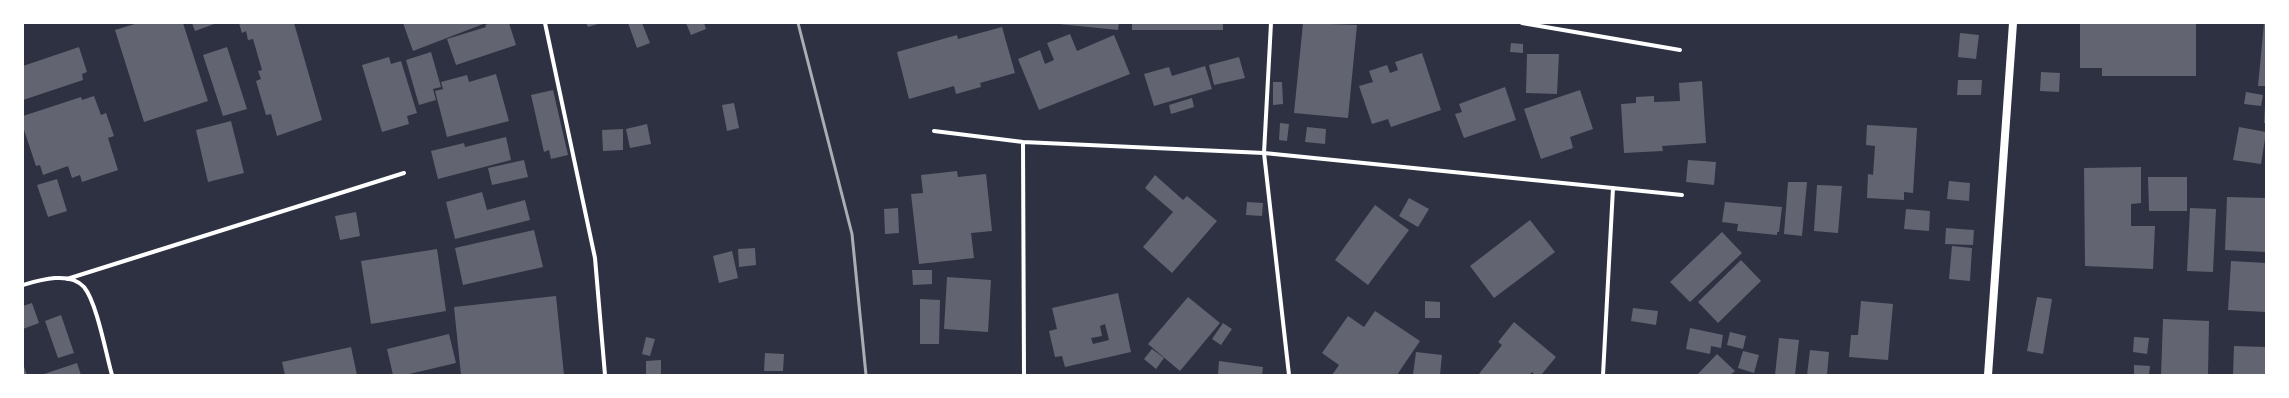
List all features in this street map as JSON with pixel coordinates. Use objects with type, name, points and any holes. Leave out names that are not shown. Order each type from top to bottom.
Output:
[{"type":"main road","points":[[1988,375],[2012,23]]},
{"type":"street","points":[[545,23],[595,258],[605,375]]},
{"type":"street","points":[[1271,23],[1264,153],[1289,375]]},
{"type":"street","points":[[1522,23],[1680,50]]},
{"type":"street","points":[[934,131],[1023,142],[1264,153],[1682,195]]},
{"type":"street","points":[[1023,142],[1024,375]]},
{"type":"street","points":[[23,285],[46,278],[67,278],[404,173]]},
{"type":"street","points":[[1603,375],[1613,188]]},
{"type":"street","points":[[67,278],[84,287],[94,309],[112,375]]},
{"type":"building","points":[[138,23],[183,23],[208,101],[144,122],[115,30]]},
{"type":"building","points":[[192,23],[217,23],[195,31]]},
{"type":"building","points":[[239,23],[294,23],[322,120],[277,136],[271,114],[266,115],[256,81],[261,79],[258,71],[262,70],[253,39],[248,40],[246,31],[242,33]]},
{"type":"building","points":[[403,23],[486,23],[413,51]]},
{"type":"building","points":[[491,23],[509,23],[516,45],[456,65],[447,39],[486,27],[485,25]]},
{"type":"building","points":[[586,23],[601,23],[588,27]]},
{"type":"building","points":[[628,23],[642,23],[650,43],[637,48]]},
{"type":"building","points":[[686,23],[704,23],[706,29],[691,35]]},
{"type":"building","points":[[1049,23],[1119,23],[1118,30]]},
{"type":"building","points":[[1132,23],[1223,23],[1223,30],[1132,30]]},
{"type":"building","points":[[1303,23],[1357,25],[1348,118],[1294,113]]},
{"type":"building","points":[[2080,23],[2196,23],[2196,76],[2102,76],[2102,68],[2080,68]]},
{"type":"building","points":[[2264,23],[2266,23],[2266,86],[2258,86]]},
{"type":"building","points":[[1002,27],[1015,73],[980,83],[981,87],[956,94],[954,86],[909,99],[897,52],[957,35],[958,39]]},
{"type":"building","points":[[1960,33],[1979,35],[1976,59],[1958,57]]},
{"type":"building","points":[[1070,34],[1077,51],[1114,35],[1130,74],[1039,110],[1018,59],[1040,50],[1045,64],[1054,60],[1047,43]]},
{"type":"building","points":[[1511,43],[1523,44],[1523,53],[1510,52]]},
{"type":"building","points":[[79,47],[87,72],[82,74],[83,80],[23,100],[23,66]]},
{"type":"building","points":[[227,47],[247,109],[223,116],[203,55]]},
{"type":"building","points":[[431,52],[441,87],[433,89],[436,100],[419,105],[406,60]]},
{"type":"building","points":[[1422,53],[1441,110],[1391,127],[1388,119],[1372,124],[1359,86],[1373,82],[1369,71],[1387,65],[1390,73],[1398,70],[1395,62]]},
{"type":"building","points":[[1527,54],[1559,54],[1557,94],[1526,93]]},
{"type":"building","points":[[389,57],[391,64],[401,61],[417,113],[407,116],[409,124],[382,132],[362,65]]},
{"type":"building","points":[[1239,57],[1245,78],[1214,85],[1209,65]]},
{"type":"building","points":[[1205,66],[1212,89],[1154,106],[1144,74],[1169,67],[1172,76]]},
{"type":"building","points":[[2041,72],[2060,73],[2059,92],[2040,91]]},
{"type":"building","points":[[496,74],[509,121],[447,137],[435,91],[443,89],[441,82],[467,75],[469,82]]},
{"type":"building","points":[[1958,80],[1982,80],[1981,95],[1957,95]]},
{"type":"building","points":[[1702,81],[1706,143],[1662,146],[1663,151],[1624,153],[1621,104],[1636,103],[1636,97],[1654,96],[1654,102],[1680,101],[1679,83]]},
{"type":"building","points":[[1273,82],[1282,82],[1283,104],[1273,105]]},
{"type":"building","points":[[1505,87],[1516,120],[1464,138],[1455,114],[1462,112],[1459,104]]},
{"type":"building","points":[[553,90],[568,155],[551,159],[549,150],[544,152],[531,95]]},
{"type":"building","points":[[1580,90],[1593,129],[1570,137],[1573,148],[1541,159],[1524,109]]},
{"type":"building","points":[[2246,92],[2263,95],[2261,106],[2244,104]]},
{"type":"building","points":[[94,96],[101,115],[106,113],[114,136],[108,138],[118,170],[82,182],[80,175],[72,178],[68,166],[43,175],[40,165],[36,166],[23,127],[23,116],[81,97],[82,100]]},
{"type":"building","points":[[1192,98],[1194,107],[1171,114],[1169,105]]},
{"type":"building","points":[[734,103],[739,128],[727,131],[722,105]]},
{"type":"building","points":[[2265,104],[2266,123],[2264,123]]},
{"type":"building","points":[[231,121],[244,173],[208,182],[196,130]]},
{"type":"building","points":[[1280,123],[1289,124],[1287,141],[1279,140]]},
{"type":"building","points":[[647,124],[651,144],[630,148],[626,129]]},
{"type":"building","points":[[1867,125],[1917,128],[1913,193],[1904,192],[1904,200],[1867,198],[1868,174],[1873,175],[1875,146],[1866,145]]},
{"type":"building","points":[[1307,127],[1326,129],[1325,144],[1305,142]]},
{"type":"building","points":[[2239,127],[2266,132],[2261,164],[2233,160]]},
{"type":"building","points":[[623,129],[623,150],[603,151],[602,130]]},
{"type":"building","points":[[506,137],[511,160],[438,179],[431,151],[464,143],[465,147]]},
{"type":"building","points":[[524,160],[528,177],[492,185],[488,168]]},
{"type":"building","points":[[1688,160],[1716,162],[1714,185],[1686,182]]},
{"type":"building","points":[[2141,167],[2141,203],[2131,204],[2131,226],[2155,226],[2153,269],[2085,266],[2084,168]]},
{"type":"building","points":[[957,171],[958,177],[986,174],[992,231],[971,233],[974,258],[919,264],[911,194],[923,193],[921,175]]},
{"type":"building","points":[[1155,175],[1183,200],[1187,196],[1217,221],[1172,273],[1143,247],[1173,212],[1145,188]]},
{"type":"building","points":[[2148,177],[2187,177],[2187,211],[2149,211]]},
{"type":"building","points":[[57,179],[67,211],[48,217],[37,185]]},
{"type":"building","points":[[1949,181],[1970,183],[1969,201],[1947,199]]},
{"type":"building","points":[[1788,182],[1807,182],[1802,236],[1784,234]]},
{"type":"building","points":[[1817,185],[1842,186],[1838,233],[1814,231]]},
{"type":"building","points":[[482,192],[487,210],[525,200],[530,220],[455,239],[446,202]]},
{"type":"building","points":[[2227,197],[2266,198],[2266,252],[2225,250]]},
{"type":"building","points":[[1409,198],[1429,209],[1418,227],[1399,216]]},
{"type":"building","points":[[1247,202],[1263,203],[1262,216],[1246,215]]},
{"type":"building","points":[[1725,202],[1782,207],[1779,232],[1777,232],[1777,235],[1737,231],[1738,224],[1722,222]]},
{"type":"building","points":[[1375,205],[1409,230],[1368,285],[1335,260]]},
{"type":"building","points":[[898,208],[899,233],[885,234],[884,209]]},
{"type":"building","points":[[2190,208],[2216,209],[2213,272],[2187,271]]},
{"type":"building","points":[[1906,209],[1930,211],[1929,231],[1904,229]]},
{"type":"building","points":[[356,212],[360,236],[340,240],[335,216]]},
{"type":"building","points":[[1530,220],[1555,252],[1494,298],[1470,266]]},
{"type":"building","points":[[1946,228],[1974,230],[1973,245],[1945,244]]},
{"type":"building","points":[[534,230],[543,267],[463,285],[455,248]]},
{"type":"building","points":[[1722,232],[1742,253],[1690,302],[1670,282]]},
{"type":"building","points":[[1952,246],[1972,248],[1970,281],[1949,279]]},
{"type":"building","points":[[755,248],[756,265],[739,267],[738,249]]},
{"type":"building","points":[[437,249],[446,311],[371,324],[361,261]]},
{"type":"building","points":[[732,251],[738,278],[719,283],[713,256]]},
{"type":"building","points":[[1741,260],[1761,281],[1718,323],[1698,302]]},
{"type":"building","points":[[2231,261],[2266,263],[2266,312],[2228,310]]},
{"type":"building","points":[[912,270],[932,270],[932,284],[913,285]]},
{"type":"building","points":[[947,277],[991,280],[988,332],[944,329]]},
{"type":"building","points":[[1118,293],[1131,352],[1065,367],[1062,356],[1055,357],[1049,331],[1057,329],[1052,308]],"holes":[[[1105,324],[1109,340],[1093,344],[1091,338],[1102,336],[1100,326]]]},
{"type":"building","points":[[556,296],[564,375],[461,375],[454,307]]},
{"type":"building","points":[[1188,297],[1220,323],[1180,371],[1148,344]]},
{"type":"building","points":[[2037,297],[2052,299],[2043,354],[2027,351]]},
{"type":"building","points":[[920,299],[940,300],[939,344],[920,344]]},
{"type":"building","points":[[1425,301],[1440,302],[1440,318],[1425,318]]},
{"type":"building","points":[[1861,301],[1893,304],[1888,360],[1849,357],[1851,335],[1858,335]]},
{"type":"building","points":[[32,303],[39,323],[23,329],[23,306]]},
{"type":"building","points":[[1633,308],[1658,311],[1656,325],[1631,321]]},
{"type":"building","points":[[1375,311],[1420,341],[1397,375],[1332,375],[1339,365],[1322,353],[1348,316],[1364,327]]},
{"type":"building","points":[[61,315],[74,353],[58,358],[45,321]]},
{"type":"building","points":[[2163,319],[2209,321],[2208,375],[2161,375]]},
{"type":"building","points":[[1514,322],[1556,357],[1541,375],[1535,375],[1532,372],[1530,375],[1478,375],[1502,345],[1498,342]]},
{"type":"building","points":[[1223,323],[1232,329],[1221,345],[1212,339]]},
{"type":"building","points":[[1690,328],[1723,335],[1721,348],[1711,346],[1710,354],[1686,349]]},
{"type":"building","points":[[1730,332],[1746,336],[1743,349],[1727,345]]},
{"type":"building","points":[[449,334],[456,363],[405,375],[393,375],[387,349]]},
{"type":"building","points":[[646,337],[655,339],[650,356],[642,354]]},
{"type":"building","points":[[2134,337],[2149,338],[2147,354],[2133,352]]},
{"type":"building","points":[[1779,338],[1799,340],[1795,375],[1775,375]]},
{"type":"building","points":[[2234,346],[2266,347],[2266,375],[2233,375]]},
{"type":"building","points":[[351,347],[357,375],[285,375],[282,362]]},
{"type":"building","points":[[1152,349],[1164,358],[1156,369],[1144,359]]},
{"type":"building","points":[[1810,350],[1829,352],[1827,375],[1807,375]]},
{"type":"building","points":[[1743,351],[1759,355],[1754,373],[1738,368]]},
{"type":"building","points":[[1416,352],[1442,355],[1440,375],[1413,375]]},
{"type":"building","points":[[765,353],[784,354],[783,371],[764,371]]},
{"type":"building","points":[[1717,354],[1735,371],[1730,375],[1697,375]]},
{"type":"building","points":[[661,360],[661,375],[646,375],[646,361]]},
{"type":"building","points":[[1219,361],[1263,367],[1262,375],[1218,375]]},
{"type":"building","points":[[77,363],[81,375],[41,375]]},
{"type":"building","points":[[23,364],[27,375],[23,375]]},
{"type":"building","points":[[2134,365],[2150,366],[2149,375],[2134,375]]},
{"type":"railway","points":[[798,23],[852,234],[866,375]]}]
